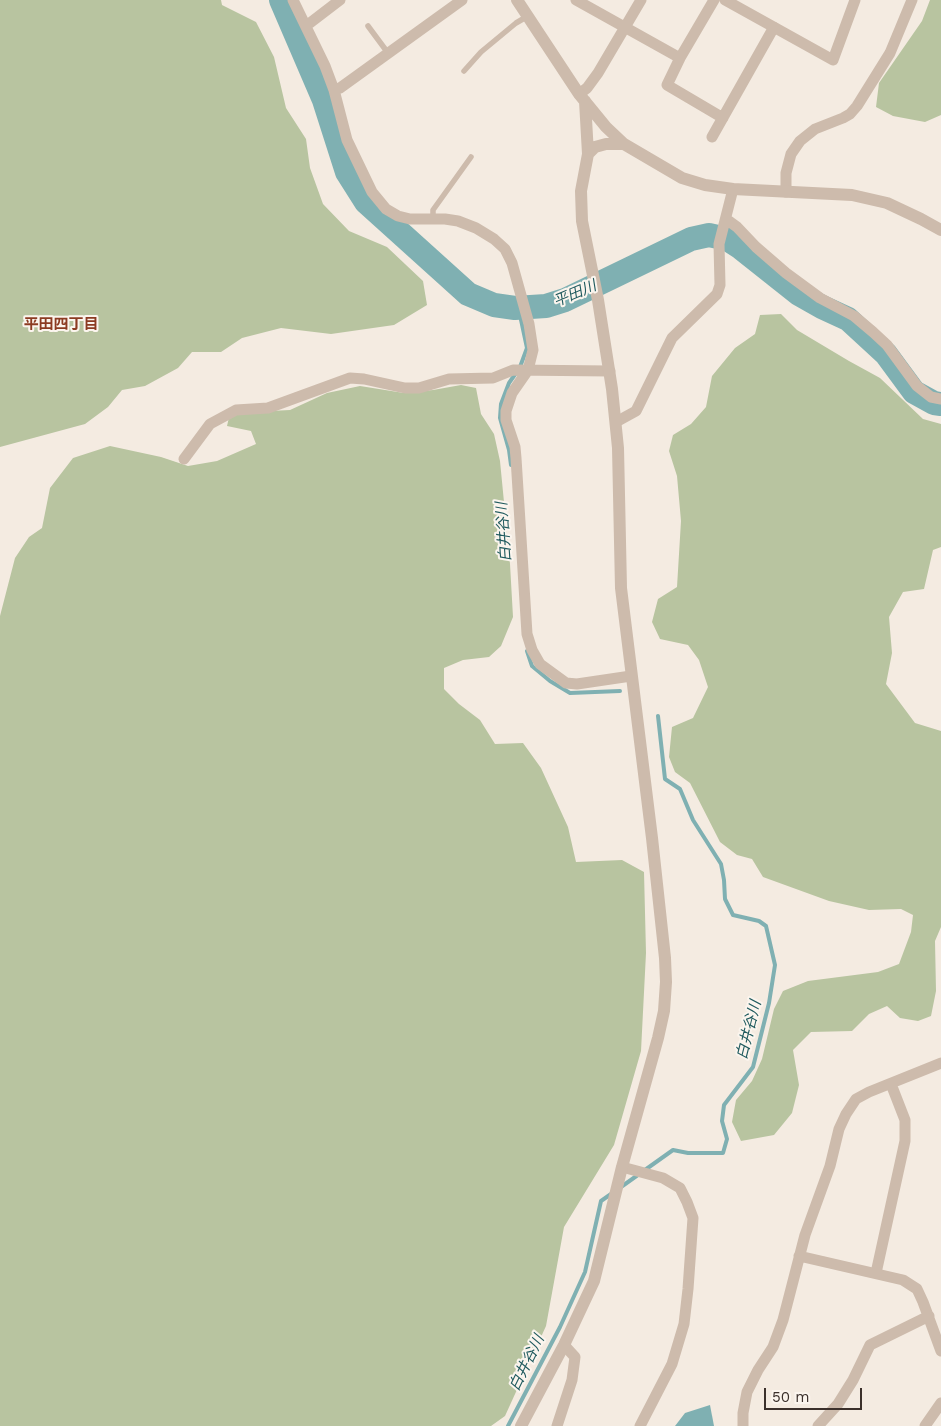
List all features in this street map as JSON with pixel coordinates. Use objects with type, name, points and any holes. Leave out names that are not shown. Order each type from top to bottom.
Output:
[{"type":"street","points":[[293,0],[326,66],[347,140],[372,192],[386,209],[398,216],[410,219],[458,221],[476,228],[494,239],[505,249],[512,263],[528,319],[533,350],[528,370],[512,393],[506,411],[506,420],[515,447],[527,634],[532,650],[540,664],[566,683],[577,684],[631,676]]},
{"type":"street","points":[[306,26],[340,0]]},
{"type":"street","points":[[334,90],[340,88],[462,0]]},
{"type":"street","points":[[517,0],[582,97],[606,127],[624,144],[682,178],[705,185],[733,189],[852,195],[887,203],[941,230]]},
{"type":"street","points":[[576,0],[680,58]]},
{"type":"street","points":[[522,1426],[564,1345],[594,1281],[622,1167],[664,1011],[665,958],[621,588],[620,492],[616,422],[610,371],[598,300],[582,221],[581,191],[588,154],[582,97],[641,0]]},
{"type":"street","points":[[714,0],[680,58],[667,85],[723,118]]},
{"type":"street","points":[[725,0],[833,60],[855,0]]},
{"type":"street","points":[[786,192],[786,173],[791,154],[800,141],[815,128],[850,114],[890,53],[912,0]]},
{"type":"street","points":[[712,137],[774,27]]},
{"type":"street","points":[[588,154],[595,147],[606,144],[624,144]]},
{"type":"street","points":[[616,422],[636,411],[672,338],[716,294],[720,285],[719,244],[733,189]]},
{"type":"street","points":[[726,219],[786,273],[820,298],[854,316],[886,346],[917,386],[931,397],[941,399]]},
{"type":"street","points":[[184,459],[210,424],[236,410],[268,408],[350,378],[364,379],[405,388],[419,388],[449,379],[493,378],[507,371],[610,371]]},
{"type":"street","points":[[742,1426],[747,1392],[773,1347],[783,1320],[799,1256],[846,1114],[856,1099],[869,1092],[941,1063]]},
{"type":"street","points":[[876,1273],[905,1141],[905,1120],[891,1084]]},
{"type":"street","points":[[622,1167],[662,1178],[680,1188],[693,1218],[684,1324],[672,1364],[640,1426]]},
{"type":"street","points":[[799,1256],[903,1280],[917,1289],[941,1351]]},
{"type":"street","points":[[818,1426],[838,1404],[853,1380],[870,1345],[929,1316]]},
{"type":"street","points":[[557,1426],[572,1380],[575,1357],[564,1345]]},
{"type":"street","points":[[925,1426],[941,1403]]},
{"type":"lane","points":[[464,71],[482,52],[516,23],[528,16]]},
{"type":"lane","points":[[368,26],[388,53]]},
{"type":"lane","points":[[433,219],[433,210],[471,157]]},
{"type":"green space","points":[[0,0],[221,0],[222,5],[256,22],[274,57],[286,108],[306,139],[310,168],[323,204],[349,231],[387,247],[423,281],[427,305],[394,325],[331,334],[281,328],[242,338],[221,352],[192,352],[178,368],[145,386],[122,390],[108,407],[85,424],[0,447]]},
{"type":"green space","points":[[930,0],[941,0],[941,115],[925,122],[893,116],[876,107],[879,83],[922,21]]},
{"type":"green space","points":[[781,314],[797,330],[880,378],[923,419],[941,424],[941,547],[933,550],[924,589],[903,592],[889,617],[892,653],[886,684],[915,723],[941,731],[941,927],[935,941],[936,991],[931,1016],[918,1021],[900,1018],[887,1006],[869,1014],[852,1031],[811,1032],[793,1050],[799,1085],[792,1113],[774,1135],[741,1141],[732,1122],[736,1100],[752,1081],[762,1059],[774,1009],[783,991],[808,981],[878,972],[899,964],[911,932],[913,915],[901,909],[869,910],[829,901],[763,877],[752,859],[737,855],[720,842],[690,783],[675,772],[669,757],[672,727],[693,718],[708,687],[699,660],[688,645],[660,639],[652,622],[658,599],[677,587],[681,521],[677,476],[669,451],[673,435],[691,424],[706,407],[712,376],[735,348],[755,334],[760,315]]},
{"type":"green space","points":[[461,385],[476,388],[481,414],[494,434],[500,461],[513,617],[501,646],[489,657],[463,660],[444,668],[444,689],[459,704],[480,720],[495,744],[523,743],[541,768],[568,827],[576,862],[622,860],[644,872],[646,953],[641,1051],[614,1145],[564,1227],[546,1326],[505,1416],[491,1426],[0,1426],[0,616],[15,558],[29,537],[42,528],[50,488],[73,458],[110,446],[161,457],[188,466],[217,461],[256,444],[251,431],[227,426],[230,413],[290,410],[327,393],[360,386],[404,393]]},
{"type":"water","points":[[710,1405],[714,1426],[675,1426],[685,1413]]},
{"type":"waterway","name":"平田川","points":[[281,0],[324,100],[347,172],[366,202],[468,294],[494,305],[515,308],[546,306],[565,300],[691,239],[709,235],[727,239],[799,294],[848,319],[886,354],[914,392],[934,403],[941,404]]},
{"type":"waterway","name":"白井谷川","points":[[515,308],[520,315],[527,348],[520,367]]},
{"type":"waterway","name":"白井谷川","points":[[511,465],[500,418],[501,404],[509,383],[516,373]]},
{"type":"waterway","name":"白井谷川","points":[[527,651],[532,666],[550,681],[570,693],[620,691]]},
{"type":"waterway","name":"白井谷川","points":[[621,1187],[673,1150],[688,1153],[723,1153],[727,1139],[722,1121],[724,1105],[753,1067],[769,1003],[775,965],[766,926],[759,921],[733,915],[725,899],[721,864],[693,820],[680,789],[665,779],[658,716]]},
{"type":"waterway","name":"白井谷川","points":[[508,1426],[560,1327],[585,1272],[601,1201],[611,1194]]},
{"type":"district","name":"平田四丁目","points":[[61,325]]}]
